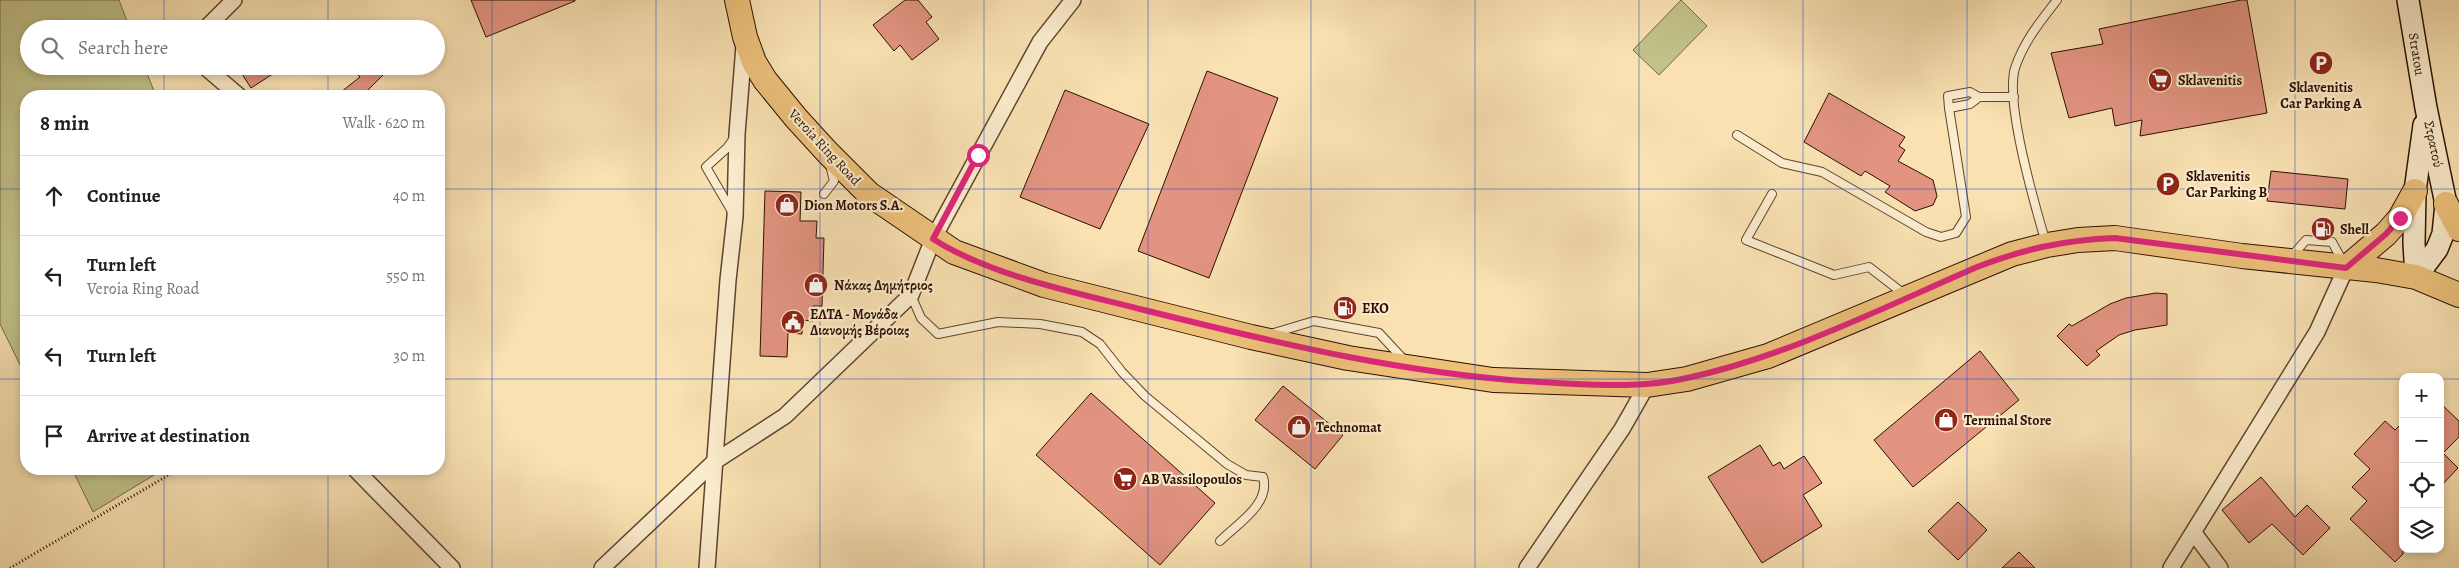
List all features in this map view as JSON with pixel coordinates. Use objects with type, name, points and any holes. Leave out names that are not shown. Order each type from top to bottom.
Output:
[{"type":"main road","name":"Verοia Ring Road","points":[[737,0],[745,37],[754,62],[765,80],[828,154],[869,194],[954,252],[1044,285],[1348,358],[1493,380],[1647,385],[1687,378],[1768,356],[1994,260],[2047,245],[2078,240],[2115,238],[2287,261],[2376,270],[2416,277],[2459,295]]},
{"type":"main road","name":"Stratou","points":[[2408,0],[2426,108]]},
{"type":"main road","name":"Στρατού","points":[[2416,277],[2414,243],[2415,191],[2426,108]]},
{"type":"main road","name":"Στρατού","points":[[2416,277],[2437,249],[2443,234],[2446,204],[2426,108]]},
{"type":"main road","points":[[2346,268],[2386,234],[2400,218],[2415,191]]},
{"type":"main road","points":[[2446,204],[2459,229]]},
{"type":"street","points":[[215,20],[234,0]]},
{"type":"street","points":[[602,568],[714,462],[784,416],[911,295],[933,239],[1040,42],[1074,0]]},
{"type":"street","points":[[707,568],[735,216],[737,134],[745,37]]},
{"type":"street","points":[[214,75],[232,90]]},
{"type":"street","points":[[2171,568],[2317,332],[2346,268]]},
{"type":"street","points":[[1527,568],[1622,429],[1647,385]]},
{"type":"street","points":[[361,475],[452,568]]},
{"type":"street","points":[[2194,533],[2220,568]]},
{"type":"lane","points":[[2047,245],[2021,143],[2014,97],[2015,70],[2027,39],[2057,0]]},
{"type":"lane","points":[[1737,135],[1782,163],[1822,172],[1901,219],[1926,232],[1941,236],[1956,233],[1966,217],[1948,96],[1970,92],[1979,98]]},
{"type":"lane","points":[[1949,108],[1970,104],[1979,98],[2014,97]]},
{"type":"lane","points":[[735,216],[706,167],[727,148],[737,134]]},
{"type":"lane","points":[[824,194],[834,181],[828,154]]},
{"type":"lane","points":[[1772,194],[1746,240],[1834,275],[1869,268],[1907,297]]},
{"type":"lane","points":[[911,295],[921,318],[938,334],[998,322],[1040,324],[1082,332],[1100,344],[1122,372],[1145,396],[1227,464],[1246,475],[1263,477],[1266,487],[1260,503],[1220,541]]},
{"type":"path","points":[[10,568],[168,475]]},
{"type":"green space","points":[[0,0],[119,0],[127,20],[20,20],[20,75],[148,75],[154,90],[20,90],[20,365],[0,324]]},
{"type":"green space","points":[[1681,0],[1707,26],[1659,75],[1633,50]]},
{"type":"green space","points":[[75,475],[154,475],[93,512]]},
{"type":"building","points":[[471,0],[575,0],[575,1],[486,37]]},
{"type":"building","points":[[905,0],[918,0],[932,17],[926,22],[939,39],[912,60],[900,45],[894,51],[873,25]]},
{"type":"building","name":"Sklavenitis","points":[[2247,0],[2267,113],[2140,136],[2142,120],[2115,126],[2112,108],[2069,118],[2051,53],[2103,44],[2099,29]]},
{"type":"building","points":[[1207,71],[1278,98],[1209,278],[1138,251]]},
{"type":"building","points":[[243,75],[271,75],[251,88]]},
{"type":"building","points":[[358,75],[383,75],[368,90],[344,90],[360,77]]},
{"type":"building","points":[[1065,90],[1149,124],[1100,229],[1020,197]]},
{"type":"building","points":[[1829,93],[1905,137],[1899,146],[1905,150],[1898,161],[1933,180],[1937,196],[1933,205],[1915,211],[1885,192],[1890,186],[1865,171],[1861,176],[1804,142]]},
{"type":"building","points":[[2271,171],[2348,179],[2345,209],[2267,201]]},
{"type":"building","points":[[765,191],[801,192],[800,221],[817,221],[816,238],[824,238],[822,306],[813,306],[813,321],[802,320],[802,334],[788,333],[787,357],[760,356]]},
{"type":"building","points":[[2156,293],[2167,294],[2167,325],[2135,330],[2119,335],[2096,351],[2100,355],[2087,366],[2057,336],[2069,324],[2072,326],[2110,304],[2126,298]]},
{"type":"building","name":"Terminal Store","points":[[1980,351],[2019,400],[1913,487],[1874,440]]},
{"type":"building","name":"Technomat","points":[[1283,386],[1343,435],[1315,469],[1255,420]]},
{"type":"building","name":"AB Vassilopoulos","points":[[1091,393],[1215,503],[1160,565],[1036,455]]},
{"type":"building","points":[[2444,407],[2459,421],[2459,437],[2444,452]]},
{"type":"building","points":[[2385,421],[2395,430],[2399,426],[2399,553],[2403,554],[2395,562],[2350,519],[2367,501],[2352,487],[2370,469],[2354,454]]},
{"type":"building","points":[[1760,445],[1773,466],[1780,462],[1784,469],[1804,456],[1822,483],[1803,495],[1822,526],[1762,563],[1708,477]]},
{"type":"building","points":[[2444,454],[2458,468],[2444,483]]},
{"type":"building","points":[[2261,477],[2295,517],[2307,505],[2330,528],[2303,555],[2272,524],[2249,543],[2222,510]]},
{"type":"building","points":[[1958,502],[1987,530],[1958,560],[1928,531]]},
{"type":"building","points":[[2019,552],[2035,568],[2002,568]]},
{"type":"place","name":"Sklavenitis Car Parking A","points":[[2321,63]]},
{"type":"place","name":"Sklavenitis","points":[[2160,80]]},
{"type":"place","name":"Sklavenitis Car Parking B","points":[[2168,184]]},
{"type":"place","name":"Dion Motors S.A.","points":[[787,205]]},
{"type":"place","name":"Shell","points":[[2323,229]]},
{"type":"place","name":"Νάκας Δημήτριος","points":[[816,285]]},
{"type":"place","name":"EKO","points":[[1345,308]]},
{"type":"place","name":"ΕΛΤΑ - Μονάδα Διανομής Βέροιας","points":[[793,322]]},
{"type":"place","name":"Terminal Store","points":[[1946,420]]},
{"type":"place","name":"Technomat","points":[[1299,427]]},
{"type":"place","name":"AB Vassilopoulos","points":[[1125,479]]},
{"type":"route","points":[[978,155],[933,239],[954,252],[1044,285],[1348,358],[1493,380],[1594,385],[1647,385],[1687,378],[1768,356],[1977,267],[2012,254],[2047,245],[2078,240],[2115,238],[2346,268],[2386,234],[2400,218]]}]
